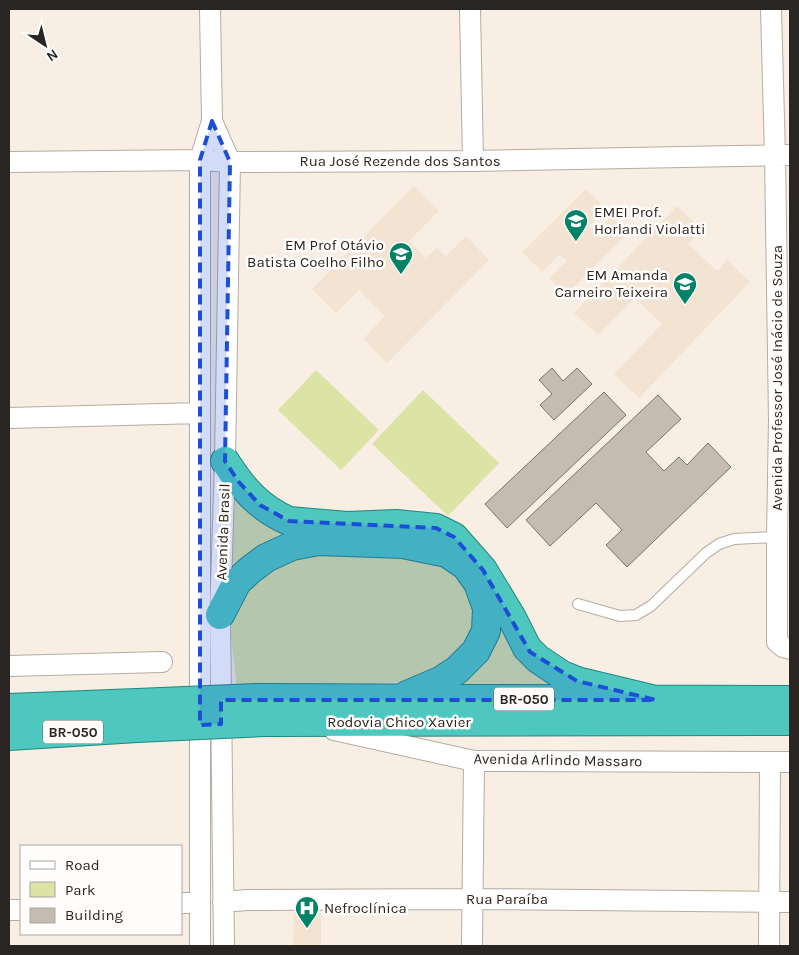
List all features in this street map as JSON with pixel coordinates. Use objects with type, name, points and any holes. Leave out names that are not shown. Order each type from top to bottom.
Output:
[{"type":"highway","points":[[226,461],[238,481],[260,505],[289,521],[347,526],[396,524],[436,528],[454,537],[483,570],[512,618],[527,648],[538,659],[576,682],[656,700]]},
{"type":"highway","points":[[220,615],[237,582],[266,558],[292,546],[318,542],[403,544],[447,553],[466,566],[478,583],[487,608],[486,631],[476,652],[457,670],[440,681],[400,698]]},
{"type":"highway","points":[[740,700],[790,691]]},
{"type":"highway","name":"Rodovia Chico Xavier","points":[[9,736],[137,716],[261,710],[400,698],[790,700]]},
{"type":"highway","name":"Rodovia Chico Xavier","points":[[10,707],[137,716]]},
{"type":"highway","name":"Rodovia Chico Xavier","points":[[261,710],[300,723],[790,721]]},
{"type":"street","name":"Avenida Brasil","points":[[200,946],[191,903],[200,413],[200,160],[212,121],[210,9]]},
{"type":"street","points":[[470,9],[473,161]]},
{"type":"street","name":"Avenida Professor José Inácio de Souza","points":[[771,9],[783,155],[785,420],[776,537],[777,642],[783,648],[790,649]]},
{"type":"street","name":"Avenida Brasil","points":[[212,121],[230,162],[226,461],[220,615],[224,946]]},
{"type":"street","name":"Rua José Rezende dos Santos","points":[[9,162],[200,160],[230,162],[473,161],[783,155]]},
{"type":"street","points":[[9,418],[200,413]]},
{"type":"street","points":[[9,666],[162,662]]},
{"type":"street","name":"Avenida Arlindo Massaro","points":[[300,723],[474,760],[790,762]]},
{"type":"street","points":[[472,946],[474,760]]},
{"type":"street","points":[[769,946],[770,763]]},
{"type":"street","name":"Rua Paraíba","points":[[223,902],[247,900],[472,899],[790,902]]},
{"type":"lane","points":[[578,604],[620,616],[636,615],[651,606],[706,553],[719,544],[734,539],[776,537]]},
{"type":"highlighted area","points":[[212,121],[230,162],[225,461],[238,481],[260,505],[289,521],[436,528],[454,537],[483,570],[530,652],[577,681],[656,700],[221,700],[221,724],[200,725],[200,160]]},
{"type":"shaded area","name":"EM Prof Otávio Batista Coelho Filho","points":[[414,186],[439,211],[409,241],[426,258],[437,248],[446,256],[466,236],[489,260],[387,363],[363,339],[385,316],[359,290],[336,313],[312,289]]},
{"type":"shaded area","name":"EMEI Prof. Horlandi Violatti","points":[[586,189],[606,209],[589,226],[596,232],[612,216],[629,232],[566,295],[549,278],[567,261],[560,254],[542,272],[522,252]]},
{"type":"shaded area","name":"EM Amanda Carneiro Teixeira","points":[[677,206],[701,229],[688,244],[717,271],[727,260],[750,282],[639,398],[614,374],[662,324],[635,298],[598,335],[574,313]]},
{"type":"shaded area","name":"Nefroclínica","points":[[294,912],[321,913],[321,946],[293,946]]},
{"type":"green space","points":[[316,370],[379,430],[341,470],[278,410]]},
{"type":"green space","points":[[423,390],[499,463],[448,516],[372,444]]},
{"type":"green space","points":[[231,480],[253,505],[273,521],[292,527],[316,530],[403,529],[436,535],[449,542],[485,579],[519,645],[554,689],[451,683],[465,673],[480,656],[493,636],[497,623],[492,601],[480,579],[454,553],[424,538],[399,534],[304,534],[283,541],[263,552],[245,565],[230,581]]},
{"type":"green space","points":[[400,550],[459,572],[476,604],[472,630],[457,659],[411,682],[237,689],[231,636],[232,620],[238,594],[290,554]]},
{"type":"building","points":[[552,368],[563,381],[577,368],[592,384],[554,420],[540,405],[552,394],[539,380]]},
{"type":"building","points":[[604,392],[626,415],[507,528],[485,504]]},
{"type":"building","points":[[658,395],[681,419],[646,452],[664,471],[679,457],[687,465],[708,443],[731,467],[627,567],[606,545],[622,530],[596,503],[550,546],[526,520]]},
{"type":"place","name":"EMEI Prof. Horlandi Violatti","points":[[576,242]]},
{"type":"place","name":"EM Prof Otávio Batista Coelho Filho","points":[[401,275]]},
{"type":"place","name":"EM Amanda Carneiro Teixeira","points":[[685,305]]},
{"type":"place","name":"Nefroclínica","points":[[307,929]]}]
